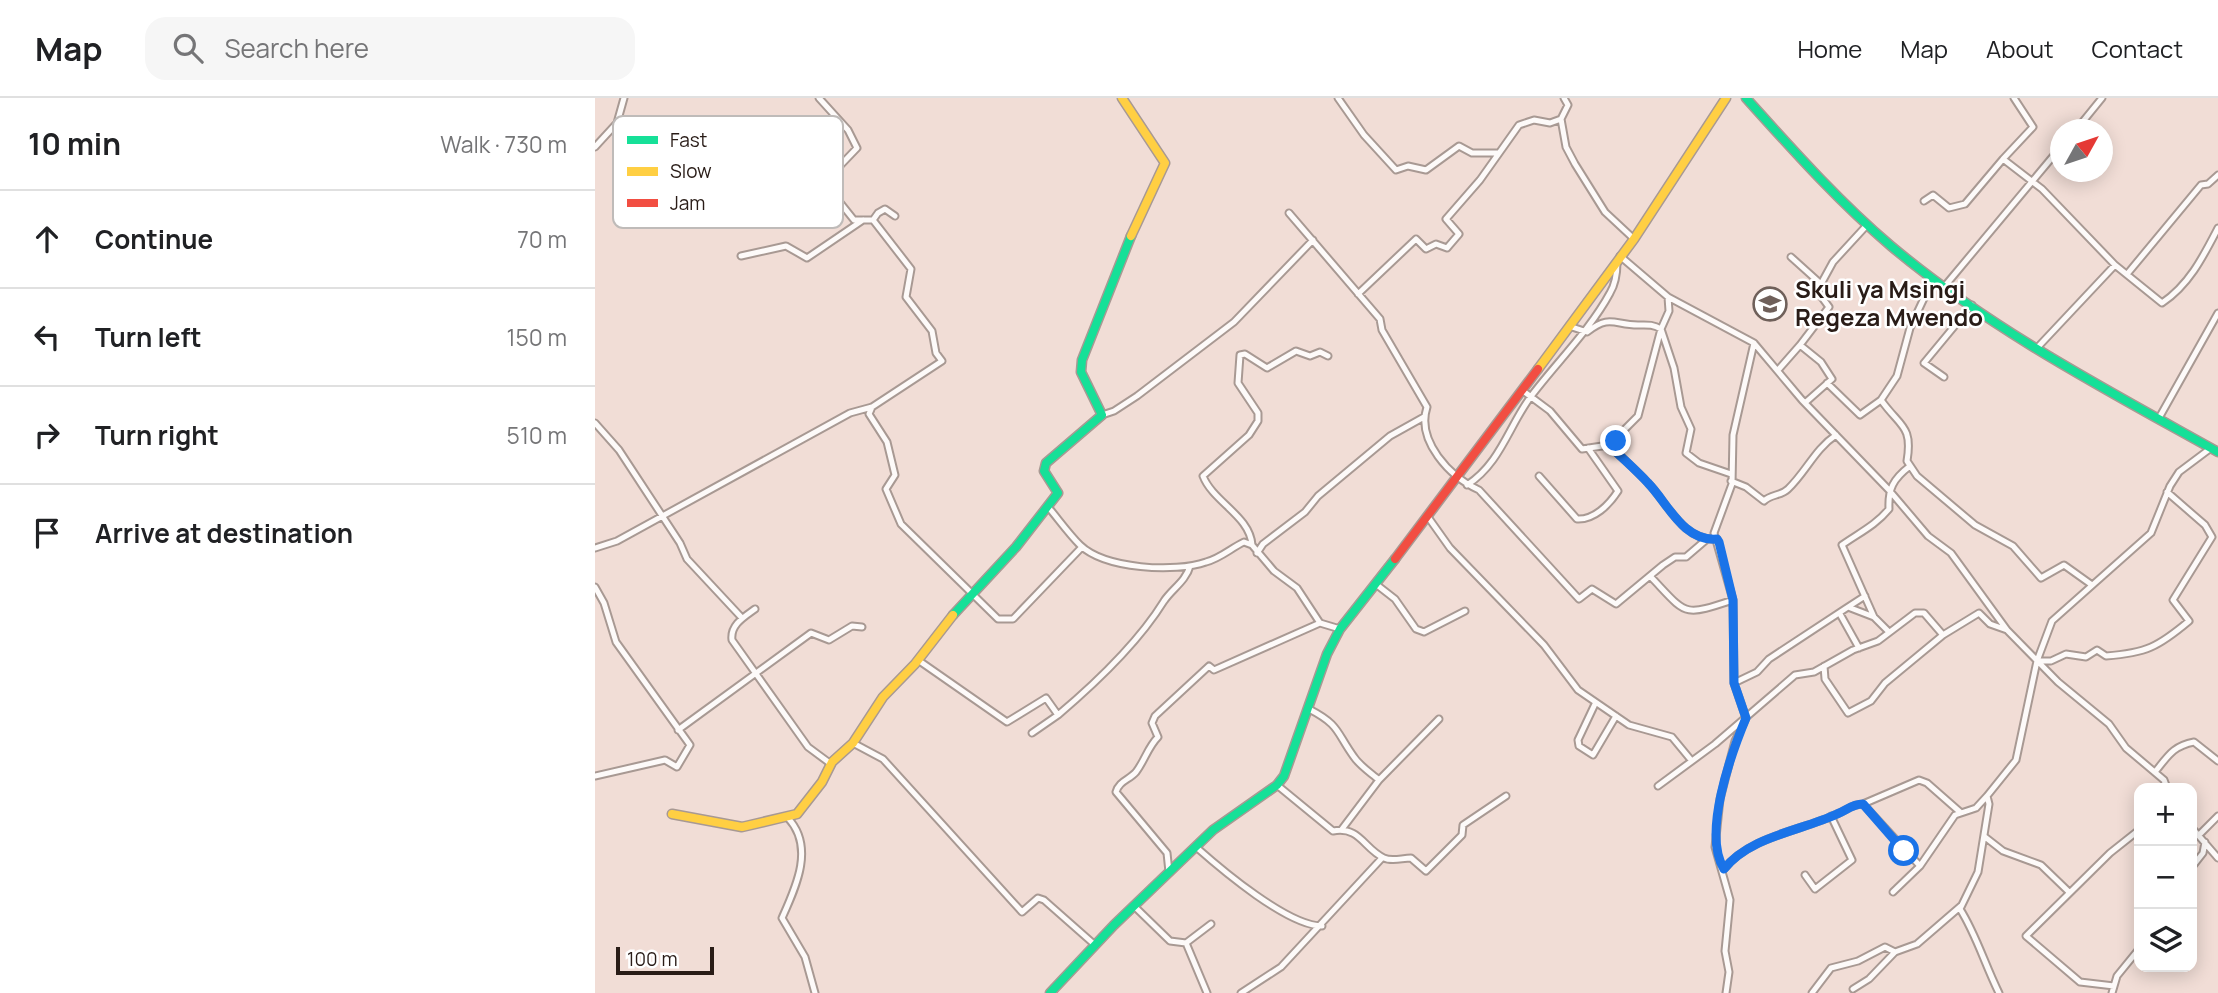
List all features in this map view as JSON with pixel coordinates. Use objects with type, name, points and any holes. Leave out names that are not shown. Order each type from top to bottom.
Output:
[{"type":"street","points":[[619,116],[624,98]]},
{"type":"street","points":[[819,98],[835,116]]},
{"type":"street","points":[[1102,415],[1081,372],[1082,360],[1114,273],[1165,163],[1122,98]]},
{"type":"street","points":[[1338,98],[1364,135],[1396,170],[1408,166],[1426,170],[1459,146],[1472,153],[1498,153]]},
{"type":"street","points":[[1564,98],[1568,106],[1561,119],[1566,147],[1605,212],[1634,239]]},
{"type":"street","points":[[1050,993],[1134,906],[1213,830],[1277,785],[1284,776],[1327,654],[1340,629],[1458,478],[1634,239],[1726,98]]},
{"type":"street","points":[[1747,98],[1867,225],[1933,279],[2037,348],[2215,450],[2179,472],[2167,492],[2151,533],[2052,621],[2037,661],[2016,760],[1976,808],[1960,812],[1943,831],[1920,866],[1893,892]]},
{"type":"street","points":[[1924,201],[1933,195],[1949,208],[1965,204],[2033,127],[2014,98]]},
{"type":"street","points":[[2085,119],[2102,98]]},
{"type":"street","points":[[1358,294],[1416,239],[1426,249],[1436,244],[1447,248],[1459,234],[1446,219],[1480,180],[1519,125],[1534,120],[1550,123],[1561,119]]},
{"type":"street","points":[[843,124],[857,148],[843,163]]},
{"type":"street","points":[[595,147],[613,127]]},
{"type":"street","points":[[2003,159],[2032,182],[2115,265],[2162,303],[2179,292],[2191,278],[2218,228]]},
{"type":"street","points":[[1944,287],[2050,160]]},
{"type":"street","points":[[2128,273],[2201,185],[2208,184],[2218,175]]},
{"type":"street","points":[[595,548],[617,541],[850,413],[872,407],[942,361],[933,345],[932,331],[906,297],[911,269],[907,260],[873,220],[854,220],[843,206]]},
{"type":"street","points":[[873,220],[877,212],[885,209],[895,216]]},
{"type":"street","points":[[1257,553],[1318,496],[1390,436],[1423,417],[1427,407],[1382,330],[1380,319],[1289,214]]},
{"type":"street","points":[[741,256],[786,246],[807,258],[863,220]]},
{"type":"street","points":[[1778,370],[1829,307],[1818,292],[1821,284],[1833,262],[1867,225]]},
{"type":"street","points":[[672,814],[742,827],[797,814],[831,764],[853,743],[883,697],[1049,508],[1058,493],[1044,471],[1046,463],[1102,415],[1114,411],[1137,396],[1234,322],[1313,240]]},
{"type":"street","points":[[1791,257],[1821,284]]},
{"type":"street","points":[[1618,259],[1668,297],[1754,343],[1928,536],[1951,553],[2007,630],[2037,661],[2101,717],[2126,747],[2155,772],[2163,783]]},
{"type":"street","points":[[1467,485],[1476,479],[1500,450],[1531,396],[1609,295],[1617,273],[1618,259]]},
{"type":"street","points":[[2037,348],[2115,265]]},
{"type":"street","points":[[1827,383],[1860,415],[1881,400],[1896,376],[1910,328],[1933,279]]},
{"type":"street","points":[[1522,390],[1550,411],[1582,450],[1609,445],[1638,416],[1661,329],[1669,311],[1668,297]]},
{"type":"street","points":[[1944,377],[1924,363],[1972,305]]},
{"type":"street","points":[[2159,418],[2218,313]]},
{"type":"street","points":[[1569,326],[1587,332],[1609,320],[1648,324],[1661,329]]},
{"type":"street","points":[[1661,329],[1674,368],[1681,407],[1691,429],[1686,453],[1699,463],[1731,478],[1764,501],[1771,495],[1787,490],[1812,456],[1836,435]]},
{"type":"street","points":[[1726,993],[1729,972],[1725,951],[1730,900],[1724,869],[1716,857],[1715,847],[1720,799],[1735,741],[1746,718],[1734,683],[1733,600],[1717,539],[1716,524],[1731,478],[1733,435],[1754,343]]},
{"type":"street","points":[[1800,345],[1821,362],[1832,377],[1806,402]]},
{"type":"street","points":[[1320,624],[1297,588],[1274,571],[1257,553],[1252,545],[1252,537],[1243,524],[1215,495],[1203,476],[1248,435],[1258,421],[1258,413],[1238,383],[1240,355],[1245,354],[1267,368],[1296,351],[1305,356],[1320,352],[1328,356]]},
{"type":"street","points":[[1881,400],[1907,432],[1911,445],[1907,461],[1917,476],[1975,524],[2013,546],[2041,578],[2064,565],[2092,585]]},
{"type":"street","points":[[872,407],[871,421],[887,442],[894,467],[895,475],[886,489],[893,501],[894,512],[924,548],[999,619],[1013,619],[1082,547]]},
{"type":"street","points":[[1423,417],[1434,453],[1458,478],[1479,490],[1579,599],[1592,589],[1616,604],[1675,557],[1686,557],[1707,539]]},
{"type":"street","points":[[595,424],[619,450],[680,543],[687,559],[742,618]]},
{"type":"street","points":[[1609,445],[1650,484],[1677,520],[1707,539],[1717,539]]},
{"type":"street","points":[[1539,476],[1577,519],[1586,520],[1610,504],[1618,491],[1587,449]]},
{"type":"street","points":[[1889,632],[1874,617],[1842,545],[1854,535],[1871,528],[1889,509],[1889,490],[1910,466]]},
{"type":"street","points":[[2037,661],[2051,661],[2066,654],[2086,657],[2097,650],[2106,656],[2150,649],[2161,645],[2189,621],[2173,600],[2212,537],[2205,525],[2167,492]]},
{"type":"street","points":[[1049,508],[1082,547],[1110,561],[1148,567],[1190,566],[1224,555],[1244,542],[1252,545]]},
{"type":"street","points":[[1428,517],[1450,548],[1566,670],[1578,690],[1629,725],[1672,737],[1692,760]]},
{"type":"street","points":[[1032,733],[1093,685],[1149,625],[1186,576],[1190,566]]},
{"type":"street","points":[[1651,577],[1682,609],[1698,612],[1733,600]]},
{"type":"street","points":[[1377,585],[1395,599],[1416,629],[1424,632],[1465,611]]},
{"type":"street","points":[[595,587],[604,603],[616,642],[631,659],[690,745],[677,767],[665,760],[595,776]]},
{"type":"street","points":[[1734,683],[1757,672],[1777,653],[1865,596]]},
{"type":"street","points":[[1824,666],[1825,679],[1848,713],[1871,701],[1885,683],[1943,635],[1979,613],[1986,598]]},
{"type":"street","points":[[1848,607],[1874,617]]},
{"type":"street","points":[[755,609],[742,618],[731,633],[732,640],[808,747],[831,764]]},
{"type":"street","points":[[1658,786],[1746,718],[1795,675],[1805,675],[1878,641],[1915,613],[1924,613],[1943,635]]},
{"type":"street","points":[[1979,613],[1990,624],[2007,630]]},
{"type":"street","points":[[1840,614],[1859,648]]},
{"type":"street","points":[[1169,873],[1167,853],[1116,792],[1117,787],[1135,772],[1146,750],[1158,737],[1152,723],[1155,716],[1209,666],[1214,670],[1320,624],[1340,629]]},
{"type":"street","points":[[678,730],[811,633],[829,640],[852,626],[862,627]]},
{"type":"street","points":[[918,660],[1007,722],[1047,698],[1058,715]]},
{"type":"street","points":[[1595,704],[1578,740],[1579,746],[1593,755],[1616,716]]},
{"type":"street","points":[[1309,709],[1330,720],[1346,739],[1357,761],[1379,780]]},
{"type":"street","points":[[1342,829],[1379,780],[1439,719]]},
{"type":"street","points":[[2155,772],[2174,748],[2194,742],[2218,761]]},
{"type":"street","points":[[853,743],[883,758],[1022,912],[1038,898],[1044,900],[1095,945]]},
{"type":"street","points":[[1724,869],[1732,859],[1753,848],[1854,804],[1863,804],[1919,780],[1927,783],[1960,812]]},
{"type":"street","points":[[1277,785],[1333,831],[1342,829],[1363,838],[1382,858],[1392,861],[1411,858],[1426,871],[1462,835],[1463,825],[1506,796]]},
{"type":"street","points":[[1853,989],[1869,979],[1895,952],[1917,944],[1961,906],[1977,872],[1985,836],[1989,804],[1987,796]]},
{"type":"street","points":[[1863,804],[1920,866]]},
{"type":"street","points":[[1805,875],[1815,889],[1852,860],[1831,816]]},
{"type":"street","points":[[2216,857],[2199,835],[2218,816]]},
{"type":"street","points":[[788,818],[797,828],[801,864],[799,884],[782,918],[805,957],[815,993]]},
{"type":"street","points":[[2114,986],[2080,982],[2026,936],[2069,892],[2134,834]]},
{"type":"street","points":[[1985,836],[2003,851],[2041,865],[2069,892]]},
{"type":"street","points":[[2197,861],[2203,853],[2205,842]]},
{"type":"street","points":[[1196,847],[1263,900],[1311,924],[1322,926]]},
{"type":"street","points":[[2203,853],[2216,857]]},
{"type":"street","points":[[1241,993],[1281,967],[1322,926],[1382,858]]},
{"type":"street","points":[[1134,906],[1170,941],[1186,943],[1211,924]]},
{"type":"street","points":[[1961,906],[1999,993]]},
{"type":"street","points":[[1186,943],[1207,993]]},
{"type":"street","points":[[1812,993],[1831,968],[1858,961],[1885,947],[1895,952]]},
{"type":"street","points":[[2112,993],[2117,976],[2134,955]]},
{"type":"traffic: fast","points":[[1746,98],[1852,211],[1929,276],[2049,356],[2218,452]]},
{"type":"traffic: fast","points":[[953,615],[1016,547],[1058,493],[1044,471],[1046,463],[1102,415],[1081,372],[1082,360],[1131,236]]},
{"type":"traffic: fast","points":[[1050,993],[1114,925],[1213,830],[1277,785],[1284,776],[1327,654],[1340,629],[1395,559]]},
{"type":"traffic: slow","points":[[1122,98],[1165,163],[1131,236]]},
{"type":"traffic: slow","points":[[1538,369],[1634,239],[1726,98]]},
{"type":"traffic: slow","points":[[672,814],[742,827],[797,814],[822,782],[832,762],[853,743],[883,697],[915,664],[953,615]]},
{"type":"traffic: jam","points":[[1395,559],[1538,369]]},
{"type":"place","name":"Skuli ya Msingi Regeza Mwendo","points":[[1770,304]]},
{"type":"route","points":[[1616,441],[1609,445],[1650,484],[1677,520],[1697,534],[1707,539],[1717,539],[1719,542],[1733,600],[1734,683],[1746,718],[1735,741],[1720,799],[1715,847],[1716,857],[1724,869],[1732,859],[1753,848],[1803,825],[1836,815],[1854,804],[1863,804],[1904,851]]}]
